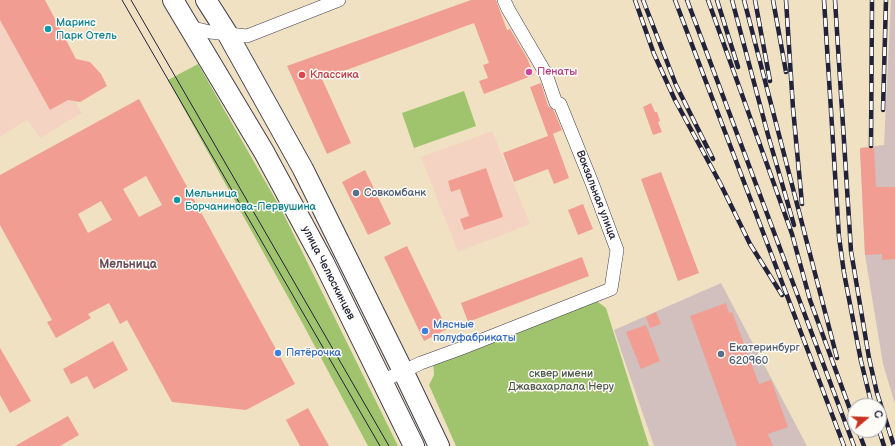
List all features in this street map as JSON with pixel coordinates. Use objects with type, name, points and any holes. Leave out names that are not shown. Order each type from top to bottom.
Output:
[{"type":"main road","name":"улица Челюскинцев","points":[[173,0],[264,152],[324,264],[414,446]]},
{"type":"main road","points":[[206,0],[303,169],[404,371],[439,446]]},
{"type":"street","points":[[189,27],[210,32],[247,36],[339,0]]},
{"type":"street","name":"Вокзальная улица","points":[[404,371],[421,362],[462,348],[611,289],[617,250],[592,183],[546,74],[504,0]]},
{"type":"street","points":[[382,381],[404,371]]},
{"type":"shaded area","points":[[0,0],[73,98],[82,113],[40,138],[27,120],[0,137]]},
{"type":"shaded area","points":[[891,0],[895,0],[895,404],[883,364],[865,255],[860,148],[884,145]]},
{"type":"shaded area","points":[[492,131],[530,224],[458,252],[421,157]]},
{"type":"shaded area","points":[[721,283],[807,446],[654,446],[614,330]]},
{"type":"green space","points":[[198,64],[281,209],[398,446],[368,446],[304,326],[168,80]]},
{"type":"green space","points":[[464,91],[476,126],[414,148],[402,113]]},
{"type":"green space","name":"сквер имени Джавахарлала Неру","points":[[594,299],[606,308],[649,446],[456,446],[429,385],[434,375],[433,361]]},
{"type":"building","points":[[0,0],[45,0],[76,59],[90,62],[101,74],[107,86],[80,102],[68,100],[50,110],[0,20]]},
{"type":"building","points":[[471,0],[496,0],[507,30],[510,29],[527,58],[534,75],[484,94],[479,81],[488,78],[483,65],[489,63],[474,23],[322,79],[351,143],[327,154],[287,66]]},
{"type":"building","points":[[541,83],[548,106],[554,111],[562,130],[548,136],[530,87]]},
{"type":"building","points":[[139,99],[295,384],[246,410],[172,402],[127,320],[120,324],[109,303],[88,314],[91,318],[56,338],[47,322],[52,320],[0,225],[0,175]],"holes":[[[146,176],[162,205],[139,217],[123,189]],[[101,201],[112,220],[88,233],[78,214]]]},
{"type":"building","points":[[651,103],[655,112],[657,112],[660,121],[658,122],[662,132],[653,135],[643,107]]},
{"type":"building","points":[[553,134],[569,178],[554,184],[548,169],[514,182],[503,153]]},
{"type":"building","points":[[874,147],[876,187],[895,187],[895,259],[882,260],[882,254],[865,255],[860,148]]},
{"type":"building","points":[[486,168],[503,217],[464,230],[460,219],[469,216],[460,189],[451,192],[448,181]]},
{"type":"building","points":[[365,170],[391,224],[368,235],[342,182]]},
{"type":"building","points":[[661,172],[699,273],[678,281],[641,179]]},
{"type":"building","points":[[583,204],[593,229],[578,235],[568,210]]},
{"type":"building","points":[[407,246],[447,329],[424,341],[384,257]]},
{"type":"building","points":[[582,257],[589,276],[468,322],[461,303]]},
{"type":"building","points":[[726,303],[729,313],[732,312],[759,384],[771,380],[788,427],[768,434],[773,446],[737,446],[690,316]]},
{"type":"building","points":[[656,312],[661,324],[650,328],[646,317]]},
{"type":"building","points":[[646,325],[660,361],[641,369],[626,332]]},
{"type":"building","points":[[113,341],[128,370],[94,389],[87,376],[71,384],[63,369]]},
{"type":"building","points":[[0,348],[31,401],[10,413],[0,395]]},
{"type":"building","points":[[308,408],[329,446],[300,446],[286,420]]},
{"type":"building","points":[[68,416],[79,435],[60,446],[15,446]]},
{"type":"tram line","points":[[122,0],[380,446]]},
{"type":"tram line","points":[[131,0],[389,446]]},
{"type":"railway","points":[[635,0],[654,54],[675,100],[720,183],[750,244],[782,295]]},
{"type":"railway","points":[[643,0],[676,85],[713,159]]},
{"type":"railway","points":[[675,0],[844,446]]},
{"type":"railway","points":[[687,0],[854,446]]},
{"type":"railway","points":[[708,0],[792,234],[810,300],[847,401]]},
{"type":"railway","points":[[717,0],[738,67]]},
{"type":"railway","points":[[732,0],[794,225]]},
{"type":"railway","points":[[744,0],[837,358]]},
{"type":"railway","points":[[755,0],[770,81]]},
{"type":"railway","points":[[773,0],[786,72]]},
{"type":"railway","points":[[786,0],[793,108],[802,204]]},
{"type":"railway","points":[[824,0],[839,237],[844,273],[861,361],[870,398]]},
{"type":"railway","points":[[835,0],[851,251],[869,358],[877,393],[894,446]]},
{"type":"railway","points":[[871,146],[872,0]]},
{"type":"railway","points":[[883,110],[886,0]]},
{"type":"railway","points":[[861,438],[864,446]]},
{"type":"railway","points":[[882,438],[884,446]]},
{"type":"place","name":"Маринс Парк Отель","points":[[48,29]]},
{"type":"place","name":"Пенаты","points":[[529,72]]},
{"type":"place","name":"Классика","points":[[302,75]]},
{"type":"place","name":"Совкомбанк","points":[[356,193]]},
{"type":"place","name":"Мельница Борчанинова-Первушина","points":[[177,200]]},
{"type":"place","name":"Мясные полуфабрикаты","points":[[425,331]]},
{"type":"place","name":"Пятёрочка","points":[[278,353]]},
{"type":"place","name":"Екатеринбург 620960","points":[[721,354]]},
{"type":"district","name":"Мельница","points":[[128,265]]}]
